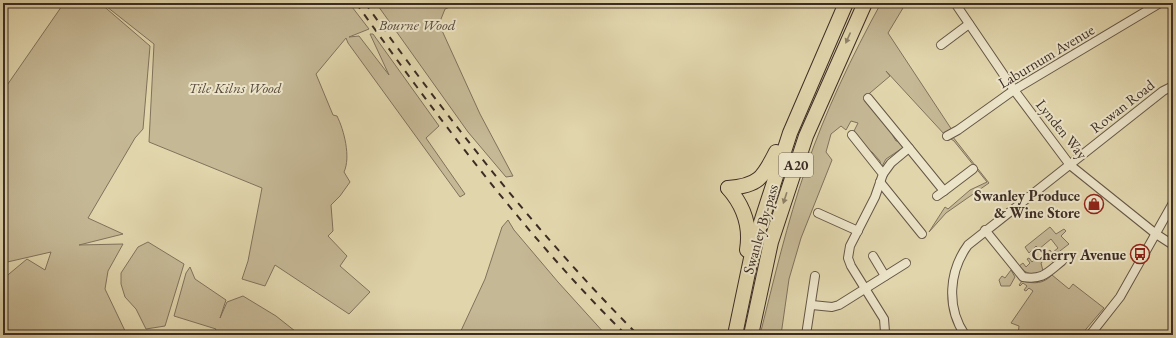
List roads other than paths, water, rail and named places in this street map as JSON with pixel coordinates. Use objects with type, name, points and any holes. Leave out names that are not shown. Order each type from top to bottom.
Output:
[{"type":"highway","name":"Swanley By-pass","points":[[735,335],[754,244],[790,133],[846,3]]},
{"type":"highway","name":"Swanley By-pass","points":[[751,335],[771,242],[806,136],[865,3]]},
{"type":"highway","points":[[730,335],[749,240],[744,209],[728,188],[747,187],[765,174],[816,72]]},
{"type":"street","name":"Lynden Way","points":[[955,3],[1014,90],[1070,165],[1156,234],[1173,245]]},
{"type":"street","name":"Laburnum Avenue","points":[[947,136],[958,130],[1014,90],[1160,3]]},
{"type":"street","points":[[941,45],[969,24]]},
{"type":"street","name":"Rowan Road","points":[[1070,165],[1163,90],[1173,86]]},
{"type":"street","points":[[868,98],[944,191]]},
{"type":"street","points":[[852,135],[922,234]]},
{"type":"street","points":[[883,335],[884,319],[864,288],[848,258],[850,246],[882,178],[891,163],[910,148]]},
{"type":"street","points":[[965,335],[956,315],[952,300],[952,283],[955,268],[962,254],[975,238],[1070,165]]},
{"type":"street","points":[[937,196],[972,169]]},
{"type":"street","points":[[1090,335],[1120,297],[1173,203]]},
{"type":"street","points":[[818,213],[858,231]]},
{"type":"street","points":[[985,230],[1023,277],[1036,279],[1045,276],[1062,261]]},
{"type":"street","points":[[873,256],[885,276]]},
{"type":"street","points":[[812,305],[832,307],[839,305],[906,263]]},
{"type":"street","points":[[806,335],[812,305],[815,276]]},
{"type":"railway","points":[[356,3],[419,90],[484,175],[552,257],[626,335]]},
{"type":"railway","points":[[365,3],[461,133],[495,175],[564,257],[638,335]]},
{"type":"place","name":"Swanley Produce & Wine Store","points":[[1094,204]]},
{"type":"place","name":"Cherry Avenue","points":[[1140,254]]},
{"type":"park label","name":"Bourne Wood","points":[[417,24]]},
{"type":"park label","name":"Tile Kilns Wood","points":[[235,87]]}]
